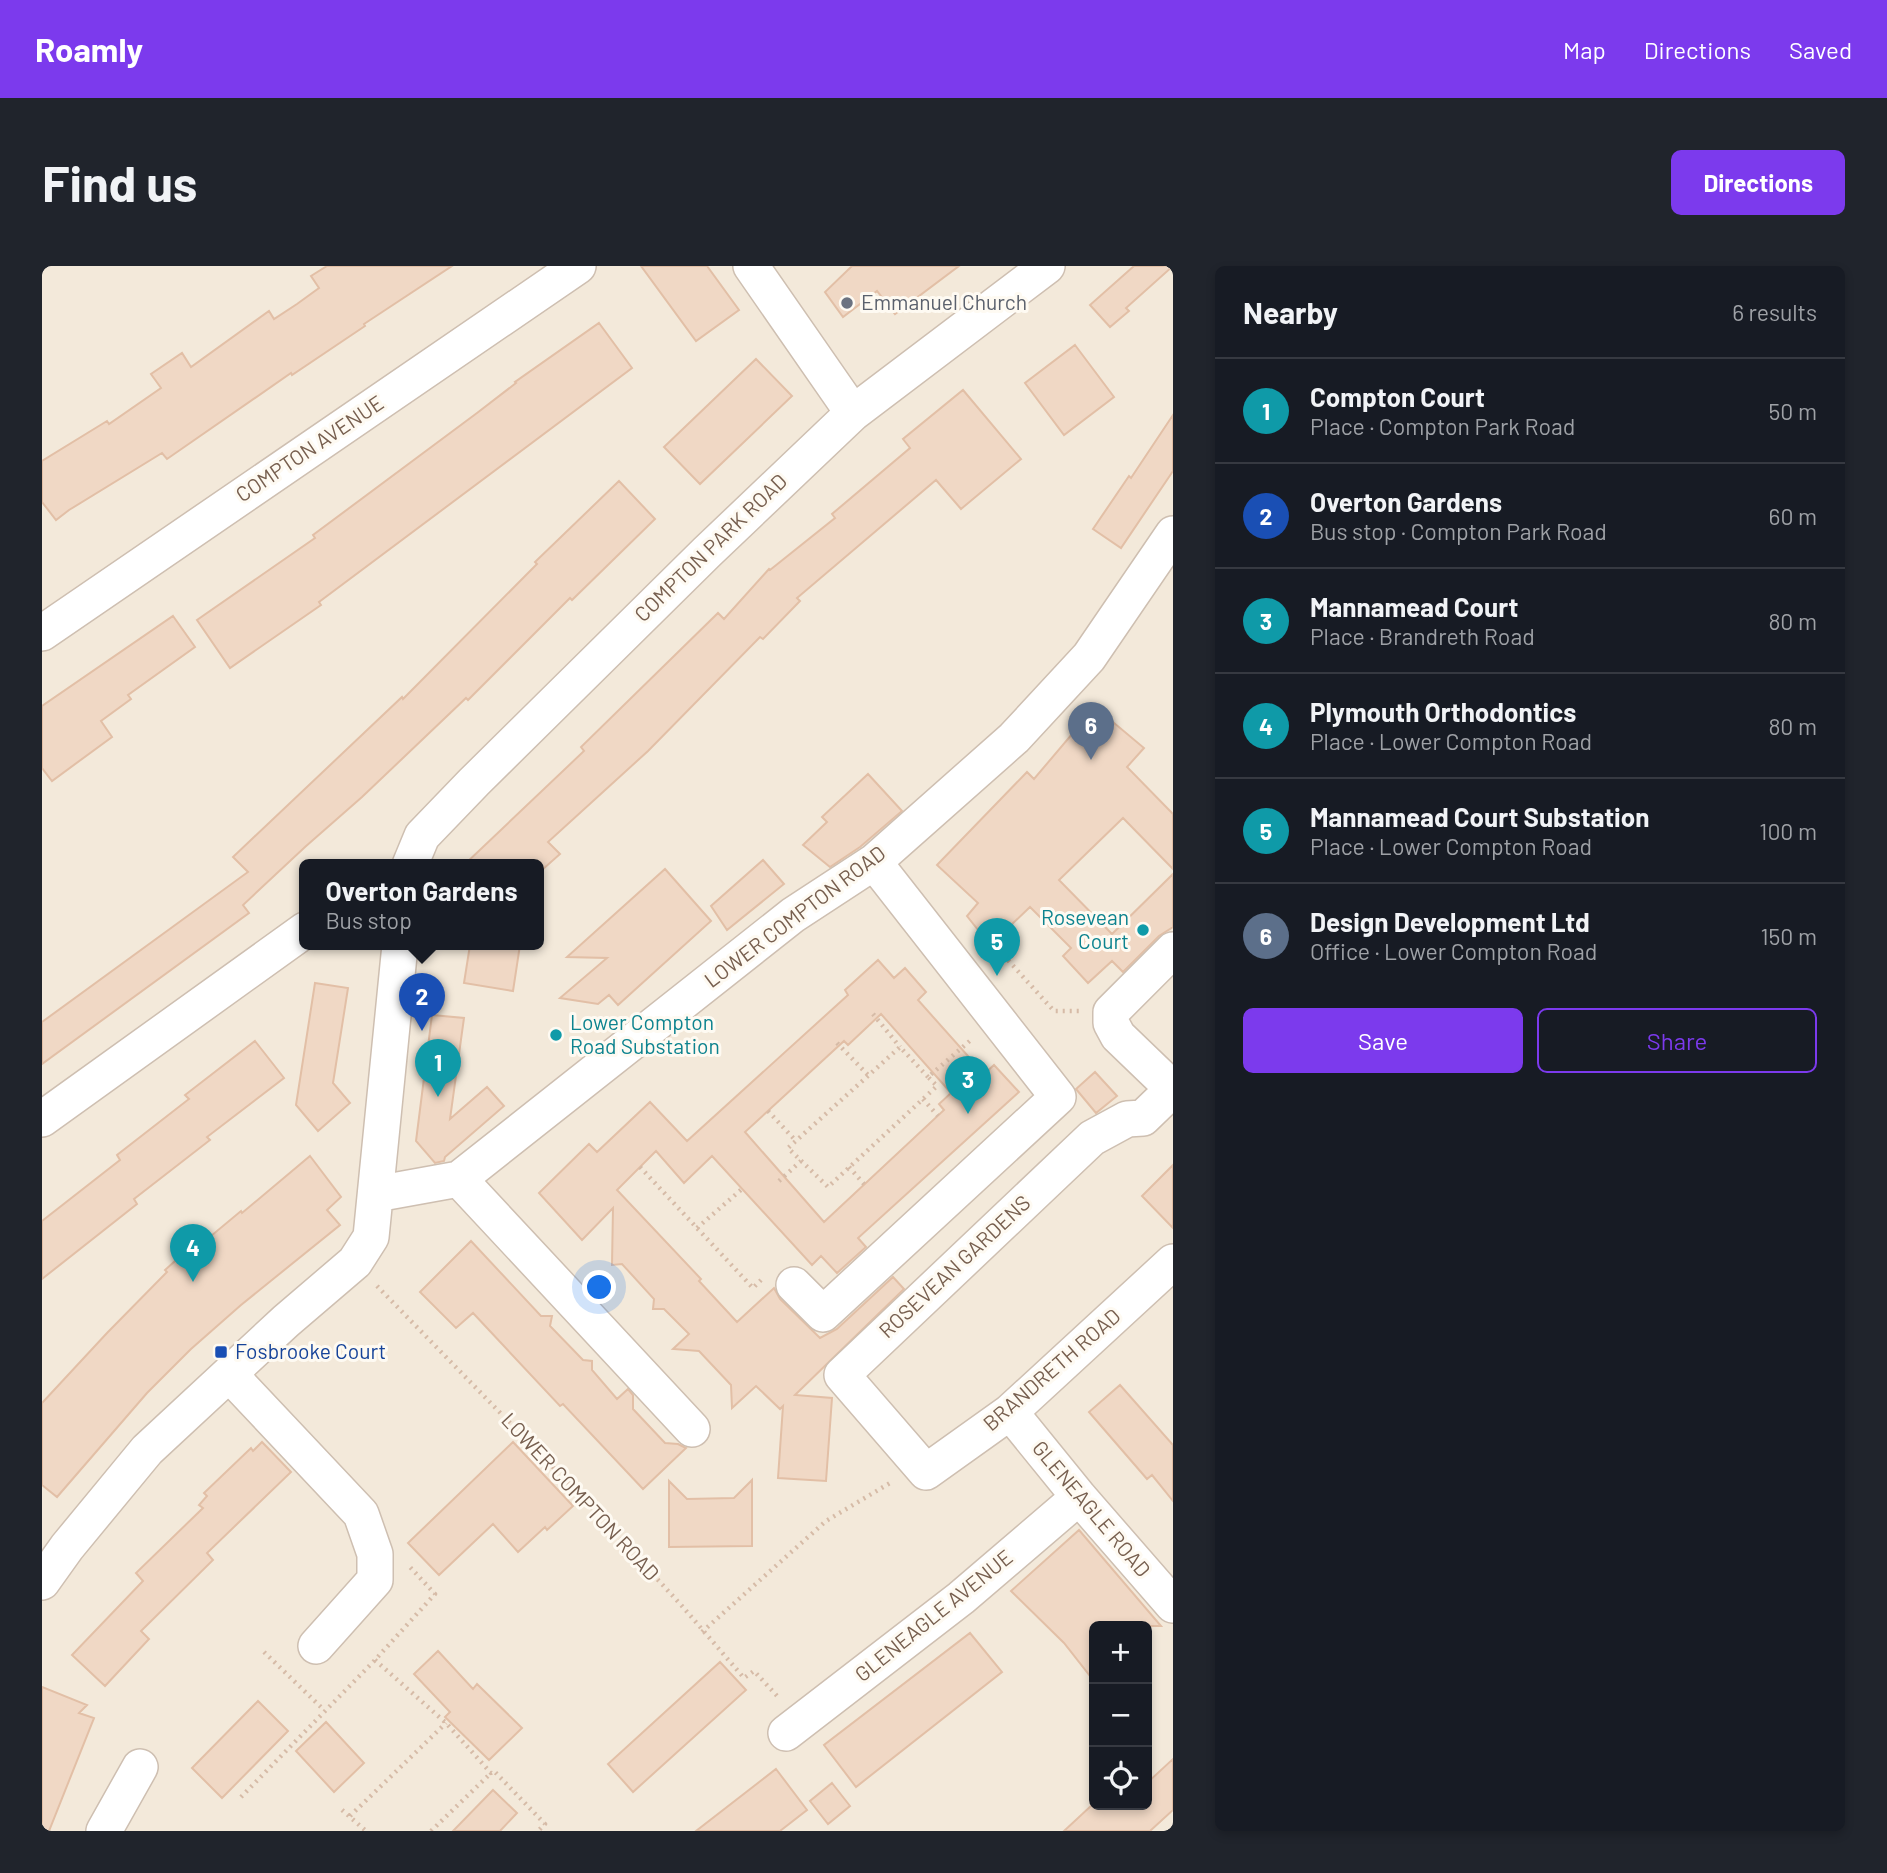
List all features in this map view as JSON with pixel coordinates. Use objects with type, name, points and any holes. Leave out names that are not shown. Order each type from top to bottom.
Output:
[{"type":"street","name":"COMPTON AVENUE","points":[[42,633],[578,266]]},
{"type":"street","points":[[751,266],[853,414]]},
{"type":"street","name":"COMPTON PARK ROAD","points":[[412,859],[422,836],[474,782],[697,561],[853,414],[1047,266]]},
{"type":"street","name":"LOWER COMPTON ROAD","points":[[376,1194],[459,1179],[793,915],[874,862],[1014,738],[1089,657],[1173,534]]},
{"type":"street","points":[[794,1285],[823,1314],[1058,1097],[874,862]]},
{"type":"street","points":[[42,1119],[299,934]]},
{"type":"street","points":[[42,1582],[66,1547],[147,1450],[286,1321],[355,1262],[371,1237],[400,950]]},
{"type":"street","points":[[1173,950],[1111,1012],[1111,1023],[1118,1036],[1173,1089]]},
{"type":"street","name":"ROSEVEAN GARDENS","points":[[923,1469],[842,1375],[1092,1138],[1127,1119],[1143,1118],[1173,1089]]},
{"type":"street","points":[[459,1179],[692,1429]]},
{"type":"street","name":"BRANDRETH ROAD","points":[[923,1469],[1010,1412],[1173,1262]]},
{"type":"street","points":[[230,1375],[361,1514],[375,1554],[375,1580],[316,1646]]},
{"type":"street","name":"GLENEAGLE ROAD","points":[[1010,1412],[1079,1497],[1173,1605]]},
{"type":"street","name":"GLENEAGLE AVENUE","points":[[793,1727],[961,1598],[1079,1497]]},
{"type":"street","points":[[104,1831],[140,1767]]},
{"type":"path","points":[[997,948],[1054,1011],[1111,1012]]},
{"type":"path","points":[[873,1014],[937,1086],[828,1187],[788,1148],[900,1046]]},
{"type":"path","points":[[928,1077],[997,1019]]},
{"type":"path","points":[[837,1043],[868,1075]]},
{"type":"path","points":[[923,1099],[938,1116]]},
{"type":"path","points":[[768,1111],[796,1142]]},
{"type":"path","points":[[779,1181],[801,1161]]},
{"type":"path","points":[[640,1167],[753,1288],[776,1267],[794,1285]]},
{"type":"path","points":[[849,1167],[864,1184]]},
{"type":"path","points":[[697,1228],[742,1189]]},
{"type":"path","name":"LOWER COMPTON ROAD","points":[[355,1262],[581,1496],[744,1678],[754,1671],[793,1727]]},
{"type":"path","points":[[702,1632],[826,1521],[923,1469]]},
{"type":"path","points":[[241,1797],[375,1660],[435,1594],[397,1553],[375,1554]]},
{"type":"path","points":[[264,1652],[324,1710]]},
{"type":"path","points":[[375,1660],[446,1723],[491,1773]]},
{"type":"path","points":[[350,1816],[446,1723]]},
{"type":"path","points":[[431,1831],[494,1771],[545,1824],[538,1831]]},
{"type":"path","points":[[342,1810],[366,1831]]},
{"type":"shaded area","points":[[42,266],[1173,266],[1173,1831],[42,1831]]},
{"type":"building","points":[[327,266],[452,266],[167,459],[162,453],[56,520],[42,502],[42,461],[107,421],[109,424],[161,388],[151,374],[182,353],[191,367],[269,311],[274,319],[297,304],[319,288],[311,276]]},
{"type":"building","points":[[641,266],[707,266],[739,310],[696,341]]},
{"type":"building","name":"Emmanuel Church","points":[[852,266],[959,266],[895,314],[877,291],[843,317],[825,292]]},
{"type":"building","points":[[1134,266],[1173,266],[1126,308],[1129,311],[1110,327],[1090,305]]},
{"type":"building","points":[[599,323],[632,368],[319,602],[321,605],[230,668],[197,620],[315,538],[313,535],[515,382]]},
{"type":"building","points":[[1075,345],[1114,397],[1064,435],[1025,383]]},
{"type":"building","points":[[756,359],[792,396],[700,484],[664,447]]},
{"type":"building","points":[[963,390],[1021,459],[961,509],[936,480],[797,598],[800,601],[763,639],[760,637],[648,751],[548,842],[560,854],[544,868],[544,859],[470,859],[584,751],[581,747],[718,613],[724,619],[769,569],[835,518],[832,514],[910,448],[903,439]]},
{"type":"building","points":[[1173,415],[1173,471],[1121,548],[1093,529]]},
{"type":"building","points":[[619,481],[655,519],[572,600],[570,598],[468,700],[466,698],[243,905],[249,913],[42,1064],[42,1022],[248,872],[233,857],[402,697],[403,699],[537,564],[535,562]]},
{"type":"building","points":[[173,616],[195,647],[128,695],[131,699],[101,721],[112,737],[52,781],[42,768],[42,706]]},
{"type":"building","points":[[1095,707],[1144,748],[1127,767],[1173,814],[1173,869],[1123,818],[1059,880],[1112,934],[1173,874],[1173,927],[1159,936],[1123,972],[1112,961],[1088,983],[1063,956],[1071,948],[1030,907],[990,945],[967,916],[978,903],[937,865],[1027,772],[1034,779]]},
{"type":"building","points":[[868,774],[902,811],[860,847],[830,867],[803,845],[827,822],[822,817]]},
{"type":"building","points":[[763,860],[784,884],[727,930],[711,906]]},
{"type":"building","points":[[665,869],[711,921],[618,1005],[609,995],[598,1004],[560,998],[607,958],[567,957]]},
{"type":"building","points":[[469,950],[519,950],[513,991],[464,983]]},
{"type":"building","points":[[878,960],[894,978],[905,968],[926,992],[918,1000],[984,1074],[994,1065],[1019,1092],[858,1238],[866,1247],[837,1273],[821,1256],[812,1265],[712,1156],[684,1183],[656,1151],[617,1190],[701,1279],[699,1281],[737,1322],[774,1288],[780,1299],[820,1338],[837,1329],[893,1277],[904,1289],[795,1395],[832,1398],[826,1481],[778,1478],[783,1406],[780,1409],[756,1386],[732,1408],[731,1385],[699,1351],[673,1349],[689,1334],[664,1309],[653,1309],[654,1299],[622,1264],[612,1265],[613,1208],[582,1240],[539,1193],[589,1144],[597,1152],[650,1102],[687,1141],[848,995],[845,990]],"holes":[[[881,1014],[951,1093],[939,1104],[944,1110],[824,1222],[745,1132],[844,1041],[848,1045]]]},
{"type":"building","points":[[315,983],[348,988],[333,1083],[350,1103],[318,1131],[296,1105]]},
{"type":"building","points":[[432,1015],[464,1018],[450,1119],[487,1087],[504,1106],[445,1157],[444,1161],[435,1163],[416,1141]]},
{"type":"building","points":[[255,1041],[284,1078],[207,1137],[210,1140],[134,1199],[137,1204],[42,1279],[42,1221],[120,1160],[117,1155],[189,1099],[185,1095]]},
{"type":"building","points":[[1095,1072],[1117,1096],[1096,1113],[1076,1089]]},
{"type":"building","points":[[310,1156],[341,1197],[327,1210],[340,1225],[191,1349],[147,1393],[57,1497],[42,1485],[42,1403],[167,1272],[165,1270],[184,1253],[187,1256],[241,1211],[242,1213]]},
{"type":"building","points":[[1173,1165],[1173,1228],[1142,1196]]},
{"type":"building","points":[[471,1241],[541,1316],[552,1316],[550,1326],[583,1360],[592,1361],[592,1370],[617,1399],[628,1389],[633,1395],[633,1409],[665,1443],[686,1448],[643,1489],[473,1313],[456,1328],[420,1292]]},
{"type":"building","points":[[1120,1385],[1173,1445],[1173,1501],[1152,1475],[1147,1479],[1089,1412]]},
{"type":"building","points":[[262,1442],[291,1472],[207,1553],[213,1560],[141,1631],[149,1639],[105,1686],[72,1655],[143,1581],[136,1573],[203,1508],[199,1505],[207,1496],[204,1493],[251,1448],[253,1451]]},
{"type":"building","points":[[513,1442],[573,1506],[518,1552],[493,1524],[439,1575],[408,1543]]},
{"type":"building","points":[[752,1480],[752,1546],[669,1547],[669,1481],[687,1499],[734,1498]]},
{"type":"building","points":[[1079,1530],[1161,1626],[1152,1626],[1152,1621],[1089,1621],[1089,1675],[1064,1643],[1011,1591]]},
{"type":"building","points":[[970,1633],[1002,1672],[856,1787],[824,1745]]},
{"type":"building","points":[[438,1651],[473,1689],[477,1684],[522,1728],[489,1760],[445,1717],[450,1712],[414,1674]]},
{"type":"building","points":[[720,1662],[746,1690],[633,1792],[608,1764]]},
{"type":"building","points":[[42,1687],[87,1705],[79,1713],[94,1718],[49,1831],[42,1831]]},
{"type":"building","points":[[258,1701],[288,1731],[222,1798],[192,1768]]},
{"type":"building","points":[[326,1722],[364,1763],[334,1792],[296,1751]]},
{"type":"building","points":[[1173,1759],[1173,1810],[1150,1831],[1064,1831],[1089,1808],[1089,1810],[1152,1810],[1152,1778]]},
{"type":"building","points":[[776,1769],[807,1810],[780,1831],[696,1831]]},
{"type":"building","points":[[832,1783],[850,1806],[828,1824],[810,1801]]},
{"type":"building","points":[[493,1790],[517,1813],[500,1831],[453,1831]]},
{"type":"place","name":"Emmanuel Church","points":[[847,303]]},
{"type":"place","name":"Design Development Ltd","points":[[1091,760]]},
{"type":"place","name":"Rosevean Court","points":[[1143,930]]},
{"type":"place","name":"Mannamead Court Substation","points":[[997,976]]},
{"type":"place","name":"Overton Gardens","points":[[422,1031]]},
{"type":"place","name":"Lower Compton Road Substation","points":[[556,1035]]},
{"type":"place","name":"Compton Court","points":[[438,1097]]},
{"type":"place","name":"Mannamead Court","points":[[968,1114]]},
{"type":"place","name":"Plymouth Orthodontics","points":[[193,1282]]},
{"type":"place","name":"Fosbrooke Court","points":[[221,1352]]}]
